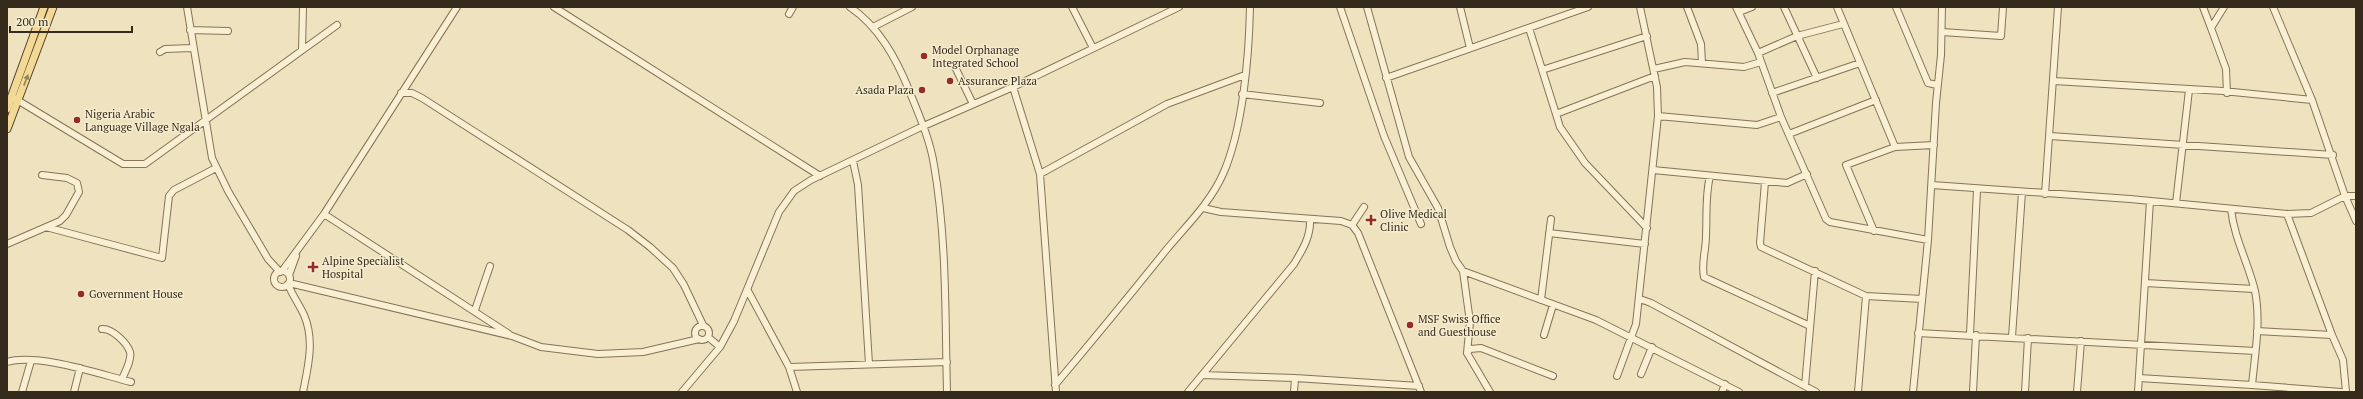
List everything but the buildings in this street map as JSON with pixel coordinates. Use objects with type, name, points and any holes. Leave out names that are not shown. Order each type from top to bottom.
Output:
[{"type":"main road","points":[[7,129],[15,98],[44,7]]},
{"type":"main road","points":[[7,108],[15,98],[53,7]]},
{"type":"street","points":[[187,7],[192,48],[205,122],[216,168],[268,259],[274,277],[274,282],[293,297]]},
{"type":"street","points":[[302,50],[303,7]]},
{"type":"street","points":[[274,277],[281,272],[298,251],[324,214],[457,7]]},
{"type":"street","points":[[554,7],[820,176]]},
{"type":"street","points":[[789,14],[793,7]]},
{"type":"street","points":[[850,7],[873,27],[899,66],[934,164],[942,211],[947,392]]},
{"type":"street","points":[[873,27],[912,7]]},
{"type":"street","points":[[1072,7],[1093,48]]},
{"type":"street","points":[[682,392],[720,346],[748,291],[775,220],[784,204],[794,191],[820,176],[921,128],[1013,87],[1179,7]]},
{"type":"street","points":[[1056,389],[1175,240],[1203,208],[1223,174],[1235,136],[1242,94],[1250,39],[1250,7]]},
{"type":"street","points":[[1340,7],[1384,136],[1421,224]]},
{"type":"street","points":[[1367,7],[1409,157],[1438,208],[1450,247],[1456,261],[1463,271],[1470,322],[1467,354],[1490,392]]},
{"type":"street","points":[[1460,7],[1470,48]]},
{"type":"street","points":[[1386,78],[1588,7]]},
{"type":"street","points":[[1616,376],[1636,324],[1640,299],[1658,116],[1654,69],[1640,7]]},
{"type":"street","points":[[1687,7],[1701,44],[1702,64]]},
{"type":"street","points":[[1752,7],[1738,10],[1758,53],[1781,117],[1826,219],[1830,222],[1928,240]]},
{"type":"street","points":[[1784,7],[1817,78]]},
{"type":"street","points":[[1837,7],[1895,146]]},
{"type":"street","points":[[1896,7],[1928,83],[1937,85]]},
{"type":"street","points":[[1913,392],[1928,240],[1937,85],[1942,32],[1942,7]]},
{"type":"street","points":[[1942,32],[2001,36],[2003,7]]},
{"type":"street","points":[[2045,194],[2058,7]]},
{"type":"street","points":[[2203,7],[2226,69],[2227,93]]},
{"type":"street","points":[[2211,28],[2224,7]]},
{"type":"street","points":[[2273,7],[2312,100],[2345,196],[2356,221]]},
{"type":"street","points":[[1758,53],[1797,36],[1843,24]]},
{"type":"street","points":[[15,98],[123,164],[145,164],[337,25]]},
{"type":"street","points":[[1529,28],[1560,127],[1585,163],[1647,228]]},
{"type":"street","points":[[190,30],[228,31]]},
{"type":"street","points":[[1542,70],[1647,36]]},
{"type":"street","points":[[160,52],[165,49],[192,48]]},
{"type":"street","points":[[1654,69],[1684,62],[1744,67],[1761,62]]},
{"type":"street","points":[[1772,94],[1860,63]]},
{"type":"street","points":[[955,67],[974,104]]},
{"type":"street","points":[[1040,174],[1167,104],[1245,75]]},
{"type":"street","points":[[1556,114],[1655,76]]},
{"type":"street","points":[[2054,81],[2312,100]]},
{"type":"street","points":[[408,83],[412,93],[634,234],[673,268],[684,285],[695,311],[703,325],[709,329],[708,337]]},
{"type":"street","points":[[1013,87],[1040,174],[1056,389]]},
{"type":"street","points":[[2176,203],[2183,146],[2184,118],[2189,90]]},
{"type":"street","points":[[401,94],[412,93]]},
{"type":"street","points":[[1242,94],[1320,103]]},
{"type":"street","points":[[1789,134],[1876,100]]},
{"type":"street","points":[[1658,116],[1758,125],[1781,117]]},
{"type":"street","points":[[2050,136],[2332,155]]},
{"type":"street","points":[[1874,231],[1846,165],[1895,146],[1934,145]]},
{"type":"street","points":[[853,161],[858,185],[870,364]]},
{"type":"street","points":[[46,227],[162,258],[169,196],[174,190],[216,168]]},
{"type":"street","points":[[1652,170],[1788,183],[1807,174]]},
{"type":"street","points":[[7,244],[46,227],[66,215],[79,192],[80,188],[77,183],[67,178],[42,175]]},
{"type":"street","points":[[1710,176],[1707,188],[1706,238],[1702,270],[1704,277],[1810,326]]},
{"type":"street","points":[[1765,182],[1760,243],[1762,247],[1866,296],[1922,299]]},
{"type":"street","points":[[1932,185],[1977,190],[2176,203],[2287,214],[2311,213],[2345,196],[2356,196]]},
{"type":"street","points":[[1973,392],[1977,190]]},
{"type":"street","points":[[2012,337],[2022,192]]},
{"type":"street","points":[[2138,392],[2150,201]]},
{"type":"street","points":[[1352,226],[1364,207]]},
{"type":"street","points":[[1203,208],[1221,212],[1341,221],[1352,226],[1358,233],[1421,392]]},
{"type":"street","points":[[2232,209],[2233,229],[2254,290],[2257,307],[2252,385]]},
{"type":"street","points":[[324,214],[475,310],[512,336]]},
{"type":"street","points":[[2287,214],[2332,335],[2343,360],[2346,392]]},
{"type":"street","points":[[1188,392],[1294,264],[1305,246],[1310,229],[1310,219]]},
{"type":"street","points":[[1541,300],[1551,219]]},
{"type":"street","points":[[1549,233],[1645,244]]},
{"type":"street","points":[[298,251],[289,280],[293,297],[304,315],[310,339],[309,361],[303,392]]},
{"type":"street","points":[[268,259],[289,280],[304,285],[512,336],[541,348],[598,354],[643,352],[685,341],[699,339],[704,340],[708,337]]},
{"type":"street","points":[[475,310],[490,266]]},
{"type":"street","points":[[1463,271],[1596,320],[1631,336],[1740,392]]},
{"type":"street","points":[[1804,386],[1815,271]]},
{"type":"street","points":[[280,287],[289,280]]},
{"type":"street","points":[[2145,283],[2254,290]]},
{"type":"street","points":[[748,291],[789,367],[797,392]]},
{"type":"street","points":[[1858,392],[1866,296]]},
{"type":"street","points":[[1640,299],[1651,303],[1816,392]]},
{"type":"street","points":[[1544,335],[1553,305]]},
{"type":"street","points":[[695,311],[695,330],[699,339]]},
{"type":"street","points":[[685,341],[695,330],[703,325]]},
{"type":"street","points":[[102,329],[109,330],[123,341],[130,352],[130,359],[122,379]]},
{"type":"street","points":[[2256,331],[2332,335]]},
{"type":"street","points":[[1918,333],[2255,351]]},
{"type":"street","points":[[708,337],[720,346]]},
{"type":"street","points":[[2025,392],[2028,338]]},
{"type":"street","points":[[2077,392],[2081,341]]},
{"type":"street","points":[[1641,374],[1652,347]]},
{"type":"street","points":[[1467,354],[1470,349],[1481,348],[1553,376]]},
{"type":"street","points":[[7,362],[31,361],[80,368],[131,382]]},
{"type":"street","points":[[22,392],[31,361]]},
{"type":"street","points":[[789,367],[946,362]]},
{"type":"street","points":[[74,392],[80,368]]},
{"type":"street","points":[[1202,375],[1295,378],[1419,386]]},
{"type":"street","points":[[1294,392],[1295,378]]},
{"type":"street","points":[[2139,378],[2341,392]]},
{"type":"street","points":[[1722,392],[1725,384]]},
{"type":"place","name":"Model Orphanage Integrated School","points":[[924,56]]},
{"type":"place","name":"Assurance Plaza","points":[[950,81]]},
{"type":"place","name":"Asada Plaza","points":[[922,90]]},
{"type":"place","name":"Nigeria Arabic Language Village Ngala","points":[[77,120]]},
{"type":"place","name":"Olive Medical Clinic","points":[[1371,220]]},
{"type":"place","name":"Alpine Specialist Hospital","points":[[313,267]]},
{"type":"place","name":"Government House","points":[[81,294]]},
{"type":"place","name":"MSF Swiss Office and Guesthouse","points":[[1410,325]]}]
